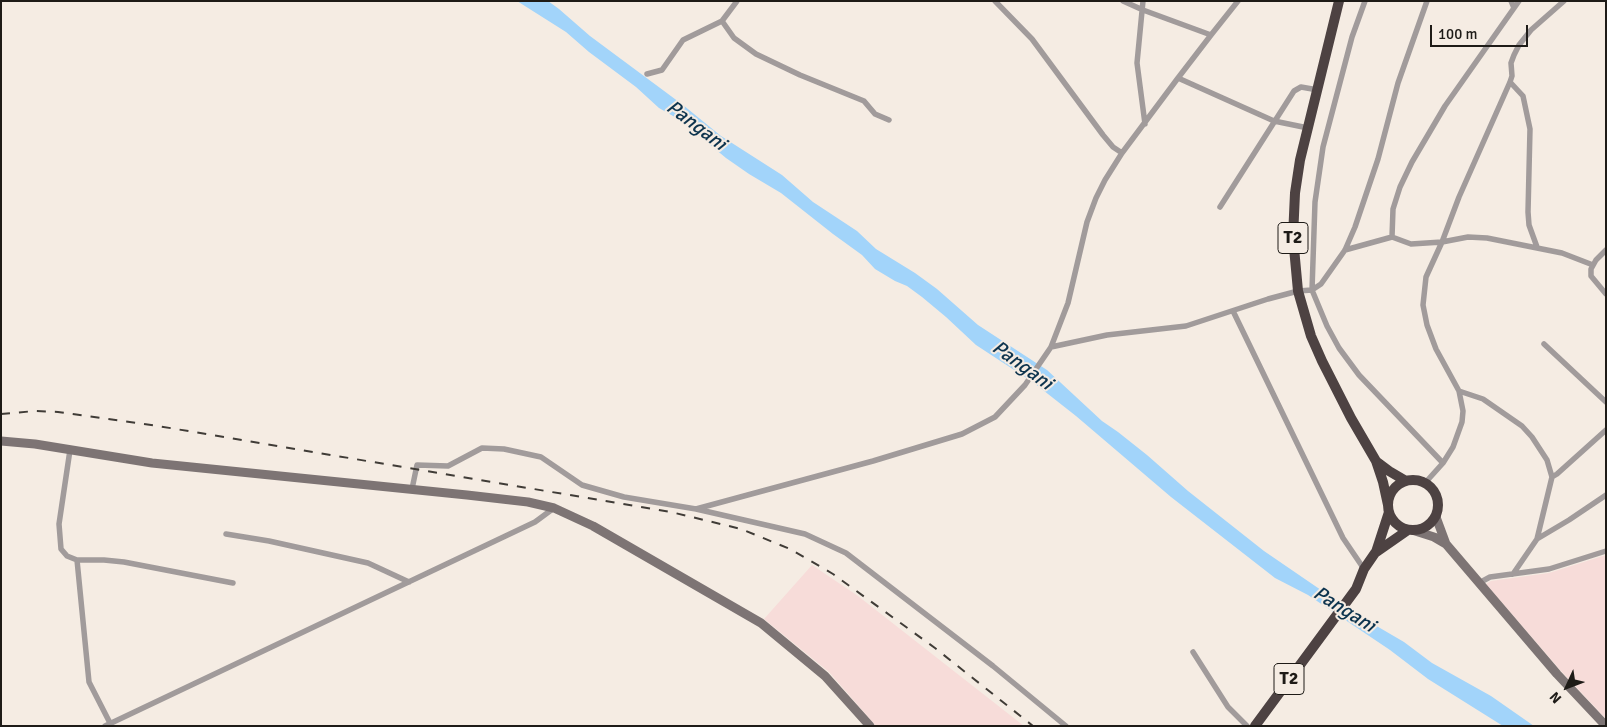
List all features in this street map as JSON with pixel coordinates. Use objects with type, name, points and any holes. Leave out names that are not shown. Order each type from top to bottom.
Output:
[{"type":"highway","name":"T2","points":[[1339,1],[1300,160],[1295,193],[1293,237],[1298,291],[1311,336],[1322,361],[1350,418],[1376,461],[1383,482],[1388,508]]},
{"type":"highway","name":"T2","points":[[1376,461],[1406,481]]},
{"type":"highway","name":"T2","points":[[1255,726],[1356,589],[1364,569],[1375,553],[1388,508],[1389,497],[1393,490],[1399,484],[1406,481],[1416,480],[1425,483]]},
{"type":"highway","points":[[1425,483],[1433,489],[1437,498],[1436,517]]},
{"type":"highway","points":[[1388,508],[1396,524],[1410,530]]},
{"type":"highway","name":"T2","points":[[1375,553],[1410,530],[1422,529],[1436,517]]},
{"type":"main road","points":[[1,440],[152,463],[412,489],[528,502],[554,508],[593,526],[761,623],[825,676],[870,726]]},
{"type":"main road","points":[[1436,517],[1446,544],[1558,674],[1606,726]]},
{"type":"main road","points":[[1410,530],[1430,535],[1446,544]]},
{"type":"street","points":[[647,74],[657,72],[665,67],[683,40],[722,21],[737,1]]},
{"type":"street","points":[[995,1],[1032,40],[1102,135],[1113,147],[1122,153]]},
{"type":"street","points":[[1123,1],[1211,35]]},
{"type":"street","points":[[1143,1],[1137,63],[1145,124]]},
{"type":"street","points":[[696,510],[962,434],[995,416],[1025,385],[1051,347],[1060,328],[1068,303],[1087,222],[1105,180],[1122,153],[1238,1]]},
{"type":"street","points":[[1365,1],[1352,37],[1324,146],[1315,202],[1312,290],[1327,326],[1339,348],[1359,375],[1443,463]]},
{"type":"street","points":[[1051,347],[1107,335],[1186,326],[1298,291],[1312,290],[1324,280],[1345,250],[1375,168],[1398,83],[1427,1]]},
{"type":"street","points":[[1511,1],[1514,8]]},
{"type":"street","points":[[1392,237],[1393,209],[1400,187],[1412,162],[1445,106],[1519,1]]},
{"type":"street","points":[[1425,483],[1443,463],[1453,447],[1462,422],[1462,400],[1459,391],[1436,349],[1427,325],[1423,305],[1426,277],[1510,82],[1512,76],[1511,63],[1519,46],[1532,30],[1564,1]]},
{"type":"street","points":[[722,21],[734,38],[756,54],[800,75],[864,101],[875,114],[890,120]]},
{"type":"street","points":[[1178,78],[1274,121],[1308,128]]},
{"type":"street","points":[[1510,82],[1522,96],[1529,123],[1528,212],[1529,224],[1537,247]]},
{"type":"street","points":[[1220,207],[1294,91],[1301,87],[1318,90]]},
{"type":"street","points":[[1345,250],[1392,237],[1411,244],[1442,242],[1462,238],[1487,238],[1537,247],[1593,265]]},
{"type":"street","points":[[1606,250],[1591,269],[1591,276],[1606,294]]},
{"type":"street","points":[[1233,311],[1343,538],[1364,569]]},
{"type":"street","points":[[1544,344],[1606,402]]},
{"type":"street","points":[[1459,391],[1483,399],[1522,426],[1532,437],[1547,460],[1552,477],[1537,539],[1513,574]]},
{"type":"street","points":[[1552,477],[1606,430]]},
{"type":"street","points":[[412,489],[417,465],[448,466],[482,448],[504,449],[541,457],[582,485],[624,497],[696,510],[805,534],[846,553],[993,666],[1066,726]]},
{"type":"street","points":[[70,450],[59,524],[61,549],[66,556],[77,560],[124,562],[233,583]]},
{"type":"street","points":[[1537,539],[1606,495]]},
{"type":"street","points":[[77,560],[89,682],[107,724],[535,522],[554,508]]},
{"type":"street","points":[[226,534],[269,541],[368,564],[409,582]]},
{"type":"street","points":[[1479,583],[1490,577],[1548,569],[1606,551]]},
{"type":"street","points":[[1193,652],[1228,707],[1247,726]]},
{"type":"shaded area","points":[[1606,555],[1606,719],[1561,671],[1486,584],[1491,581],[1549,573]]},
{"type":"shaded area","points":[[812,565],[858,596],[1024,726],[876,726],[829,672],[764,619]]},
{"type":"water","name":"Pangani","points":[[517,1],[548,1],[590,36],[683,105],[721,136],[782,175],[813,202],[857,231],[876,249],[937,289],[978,325],[1047,370],[1102,421],[1147,455],[1188,491],[1264,551],[1356,614],[1404,642],[1432,663],[1491,696],[1534,726],[1503,726],[1428,679],[1390,650],[1308,595],[1275,578],[1171,497],[1034,383],[976,345],[922,297],[907,286],[875,269],[862,255],[781,193],[726,158],[680,120],[659,108],[636,87],[589,52],[566,32]]},
{"type":"railway","points":[[1,414],[35,411],[58,412],[158,426],[671,512],[741,529],[790,549],[833,574],[935,648],[1033,726]]}]
